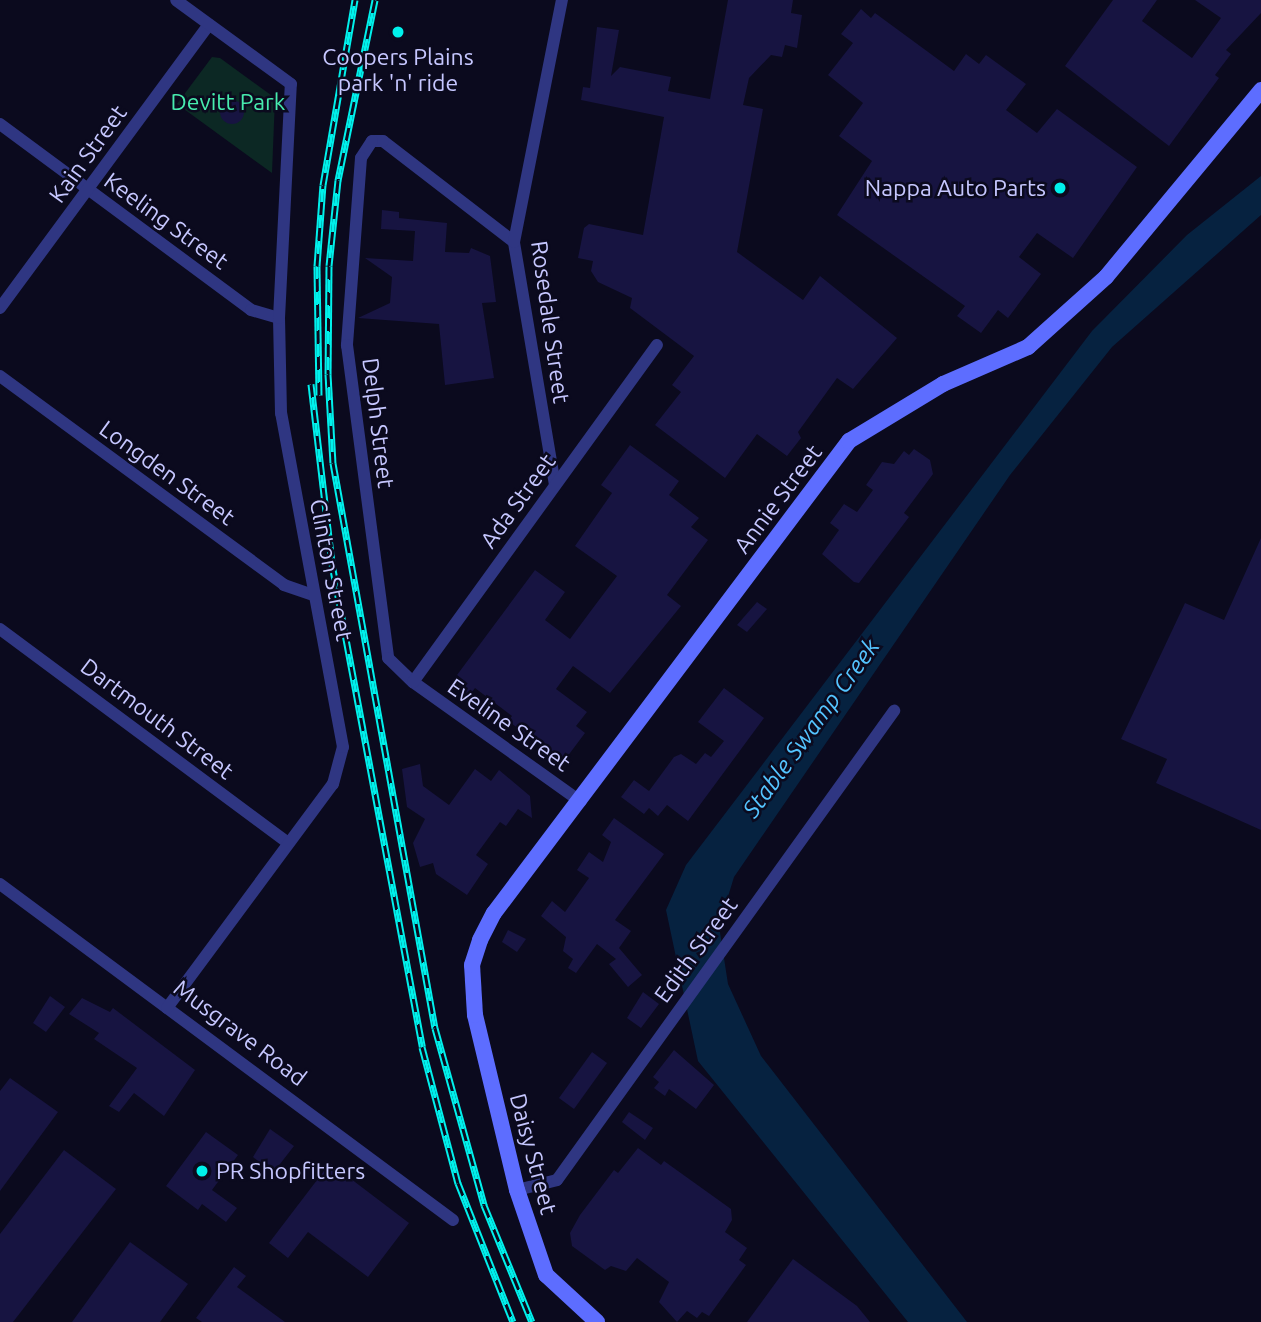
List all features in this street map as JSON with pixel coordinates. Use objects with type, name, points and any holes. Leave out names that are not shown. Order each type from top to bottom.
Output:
[{"type":"street","points":[[176,0],[209,24]]},
{"type":"street","name":"Rosedale Street","points":[[555,485],[514,242],[562,0]]},
{"type":"street","name":"Clinton Street","points":[[167,1008],[333,785],[343,747],[281,413],[279,317],[291,84],[209,24]]},
{"type":"street","name":"Kain Street","points":[[0,308],[209,24]]},
{"type":"street","name":"Annie Street","points":[[480,1045],[472,988],[480,940],[494,913],[581,802],[849,441],[943,384],[1028,347],[1106,277],[1261,90]]},
{"type":"street","name":"Keeling Street","points":[[0,124],[251,310],[279,317]]},
{"type":"street","name":"Delph Street","points":[[413,682],[388,658],[347,345],[361,158],[372,141],[383,141],[514,242]]},
{"type":"street","name":"Ada Street","points":[[413,682],[657,345]]},
{"type":"street","name":"Longden Street","points":[[0,376],[284,585],[313,595]]},
{"type":"street","name":"Dartmouth Street","points":[[0,629],[288,843]]},
{"type":"street","name":"Eveline Street","points":[[413,682],[581,802]]},
{"type":"street","name":"Edith Street","points":[[517,1190],[557,1180],[894,711]]},
{"type":"street","name":"Musgrave Road","points":[[0,884],[453,1220]]},
{"type":"street","name":"Daisy Street","points":[[480,1045],[517,1190],[546,1275],[597,1322]]},
{"type":"green space","name":"Devitt Park","points":[[212,57],[220,58],[275,98],[272,173],[177,104]]},
{"type":"water","name":"Stable Swamp Creek","points":[[1261,176],[1261,215],[1112,347],[1010,475],[734,877],[719,926],[728,984],[761,1056],[967,1322],[908,1322],[698,1061],[666,910],[686,865],[1092,331],[1187,235]]},
{"type":"building","points":[[728,0],[793,0],[791,13],[802,15],[797,48],[785,45],[782,57],[771,55],[749,78],[743,105],[763,109],[737,252],[803,300],[820,276],[897,338],[853,389],[837,378],[798,432],[801,438],[787,456],[757,434],[725,478],[655,425],[681,392],[672,385],[694,356],[630,308],[632,298],[598,282],[591,271],[593,261],[578,258],[584,228],[589,224],[643,235],[664,117],[581,100],[583,87],[590,88],[597,27],[619,30],[611,76],[620,67],[671,77],[668,91],[710,99]]},
{"type":"building","points":[[1113,0],[1157,0],[1142,21],[1192,58],[1221,18],[1195,0],[1261,0],[1261,13],[1226,50],[1231,54],[1215,75],[1219,78],[1169,146],[1065,66]]},
{"type":"building","points":[[861,9],[871,18],[875,13],[954,71],[966,54],[979,64],[986,55],[1026,84],[1006,110],[1037,133],[1057,109],[1137,167],[1073,258],[1037,233],[1019,257],[1041,274],[1008,318],[998,310],[981,333],[957,316],[965,306],[837,215],[872,161],[839,136],[863,103],[828,75],[853,43],[841,34]]},
{"type":"building","points":[[232,100],[243,107],[244,112],[237,123],[232,124],[221,117],[220,112],[227,101]]},
{"type":"building","points":[[382,210],[399,212],[399,218],[447,223],[445,252],[469,253],[471,248],[490,256],[496,302],[482,303],[494,378],[445,385],[439,324],[358,318],[390,303],[392,277],[365,258],[413,261],[415,231],[381,229]]},
{"type":"building","points":[[630,445],[679,481],[669,495],[699,518],[691,527],[708,540],[667,595],[681,606],[610,693],[573,666],[556,689],[587,712],[576,726],[585,733],[564,761],[508,721],[512,716],[475,688],[469,696],[458,688],[466,682],[457,675],[535,570],[565,592],[545,620],[570,639],[617,576],[575,546],[612,493],[601,485]]},
{"type":"building","points":[[914,449],[930,460],[933,474],[904,513],[909,517],[859,583],[854,582],[822,554],[839,530],[830,523],[844,504],[857,512],[873,490],[866,485],[882,462],[894,464],[904,451],[909,455]]},
{"type":"building","points":[[1261,538],[1261,830],[1156,783],[1167,759],[1121,739],[1185,603],[1224,620]]},
{"type":"building","points":[[757,602],[767,609],[747,632],[737,625]]},
{"type":"building","points":[[724,688],[764,718],[688,821],[667,805],[658,816],[649,808],[644,814],[621,797],[634,780],[649,791],[674,757],[681,754],[696,764],[705,753],[711,757],[724,741],[698,722]]},
{"type":"building","points":[[420,764],[423,786],[449,805],[475,769],[491,781],[499,770],[530,796],[532,818],[518,809],[506,826],[500,822],[476,855],[488,864],[467,895],[436,874],[433,863],[420,867],[413,843],[425,819],[407,807],[402,769]]},
{"type":"building","points":[[614,818],[664,854],[615,920],[631,931],[619,948],[642,975],[628,987],[609,964],[616,959],[597,944],[576,973],[568,968],[573,959],[563,951],[566,937],[541,916],[552,901],[565,912],[589,878],[577,870],[589,852],[603,862],[611,842],[602,835]]},
{"type":"building","points":[[508,930],[526,939],[517,952],[502,942]]},
{"type":"building","points":[[643,992],[659,1004],[641,1028],[627,1018]]},
{"type":"building","points":[[50,996],[65,1007],[46,1032],[33,1023]]},
{"type":"building","points":[[82,998],[110,1012],[113,1008],[195,1070],[164,1116],[134,1093],[119,1112],[109,1106],[137,1068],[94,1039],[99,1033],[69,1014]]},
{"type":"building","points":[[674,1050],[714,1085],[696,1109],[669,1089],[665,1096],[654,1088],[659,1082],[653,1077]]},
{"type":"building","points":[[592,1052],[607,1063],[574,1109],[559,1098]]},
{"type":"building","points":[[10,1078],[58,1112],[0,1191],[0,1091]]},
{"type":"building","points":[[629,1112],[653,1128],[645,1140],[622,1122]]},
{"type":"building","points":[[270,1129],[294,1146],[273,1173],[253,1157]]},
{"type":"building","name":"PR Shopfitters","points":[[206,1132],[238,1155],[212,1190],[237,1208],[226,1222],[202,1204],[198,1210],[166,1186]]},
{"type":"building","points":[[638,1148],[661,1165],[664,1161],[731,1209],[732,1220],[725,1232],[747,1248],[739,1260],[746,1265],[709,1316],[702,1312],[697,1318],[687,1311],[677,1322],[659,1302],[669,1282],[637,1258],[626,1271],[611,1266],[605,1270],[572,1246],[570,1233],[580,1215],[614,1170],[618,1173]]},
{"type":"building","points":[[64,1150],[116,1189],[13,1322],[0,1322],[0,1234]]},
{"type":"building","points":[[330,1163],[409,1223],[368,1277],[308,1232],[288,1258],[269,1243]]},
{"type":"building","points":[[130,1242],[188,1284],[160,1322],[72,1322]]},
{"type":"building","points":[[793,1259],[857,1306],[870,1322],[747,1322]]},
{"type":"building","points":[[234,1267],[246,1276],[237,1287],[285,1322],[202,1322],[196,1318]]},
{"type":"railway","points":[[319,395],[317,266],[323,185],[355,0]]},
{"type":"railway","points":[[375,0],[338,180],[329,266],[328,374],[333,463],[435,1028],[484,1205],[532,1322]]},
{"type":"railway","points":[[311,384],[332,564],[422,1047],[458,1183],[513,1322]]},
{"type":"place","name":"Coopers Plains park 'n' ride","points":[[398,32]]},
{"type":"place","name":"Nappa Auto Parts","points":[[1060,188]]},
{"type":"place","name":"PR Shopfitters","points":[[202,1171]]}]
